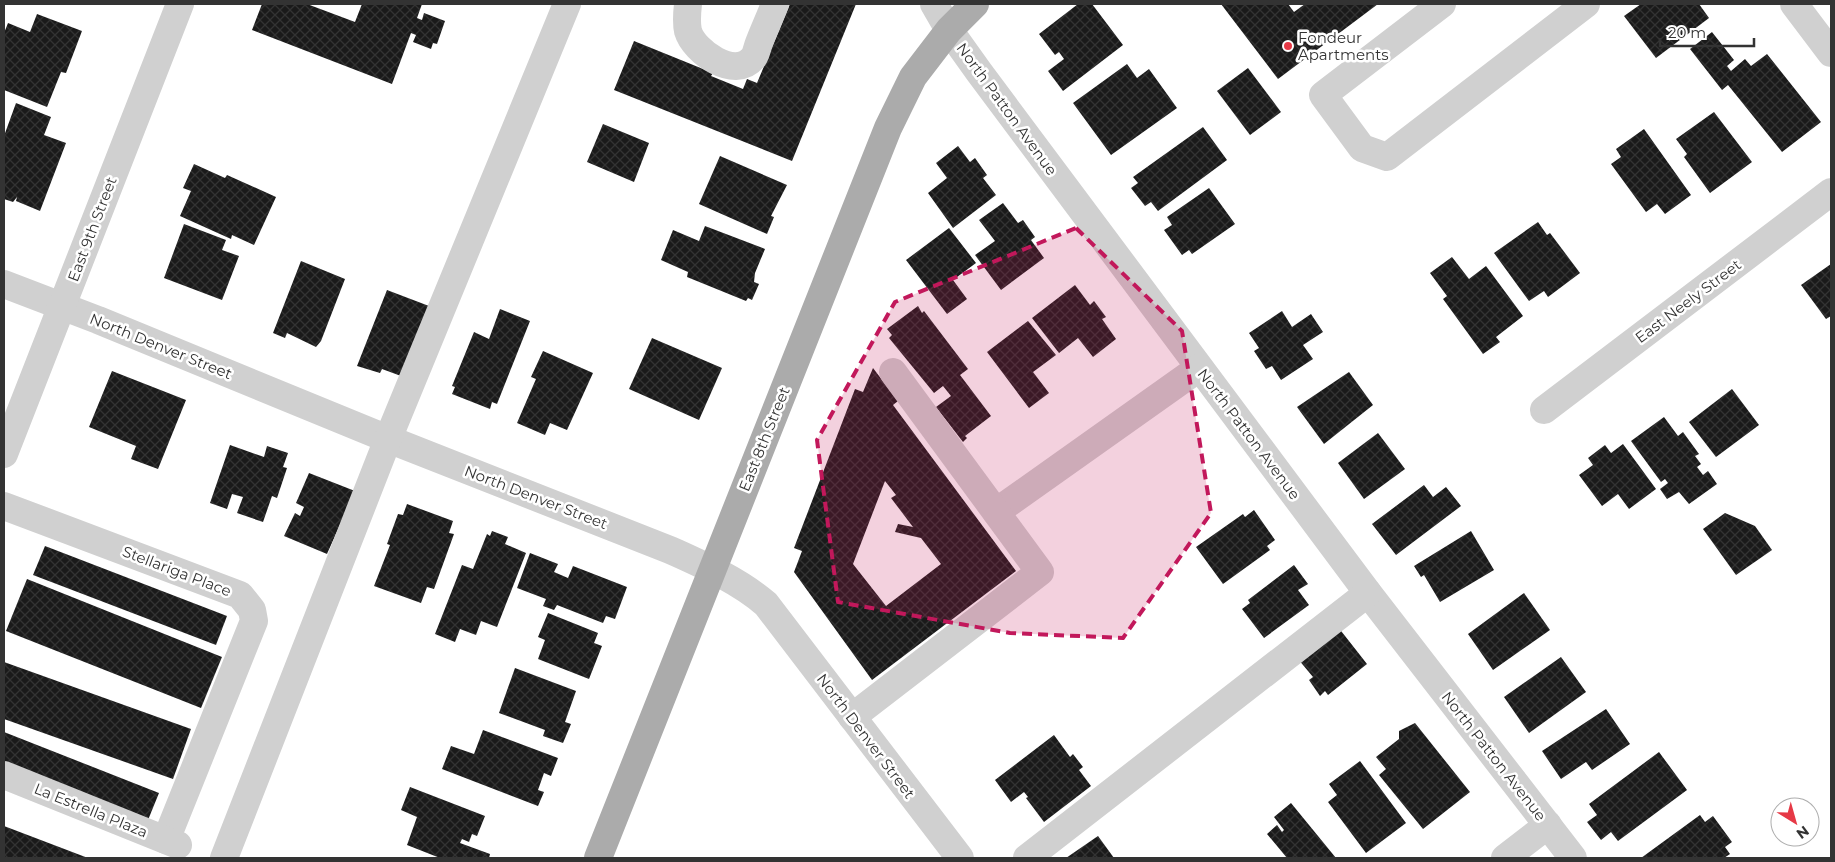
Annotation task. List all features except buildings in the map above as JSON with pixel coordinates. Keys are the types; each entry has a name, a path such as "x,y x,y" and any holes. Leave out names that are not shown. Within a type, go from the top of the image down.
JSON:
{"main road":[{"name":"East 8th Street","path":"598,858 888,128 913,77 949,30 975,4"}],"street":[{"name":"East 9th Street","path":"4,454 180,4"},
{"path":"224,858 388,439 567,4"},
{"path":"688,4 686,16 688,32 697,48 714,61 730,66 744,64 753,58 775,4"},
{"name":"North Patton Avenue","path":"934,4 949,30 1199,368 1368,593 1573,858"},
{"path":"1442,4 1323,95 1362,148 1387,157 1573,8"},
{"path":"1794,4 1831,53"},
{"name":"East Neely Street","path":"1544,410 1831,192"},
{"name":"North Denver Street","path":"4,284 388,439 670,550 712,570 751,592 766,604 960,858"},
{"path":"996,512 1199,368"},
{"path":"852,717 1040,572 894,372"},
{"name":"Stellariga Place","path":"4,506 240,595 252,610 254,621 172,843"},
{"path":"1027,858 1368,593"},
{"name":"La Estrella Plaza","path":"4,775 172,843"},
{"path":"1506,858 1548,825"}],"highlighted area":[{"path":"1076,228 1182,331 1211,513 1123,638 1010,633 838,602 817,440 895,302"}],"place":[{"name":"Fondeur Apartments","path":"1288,46"}]}
